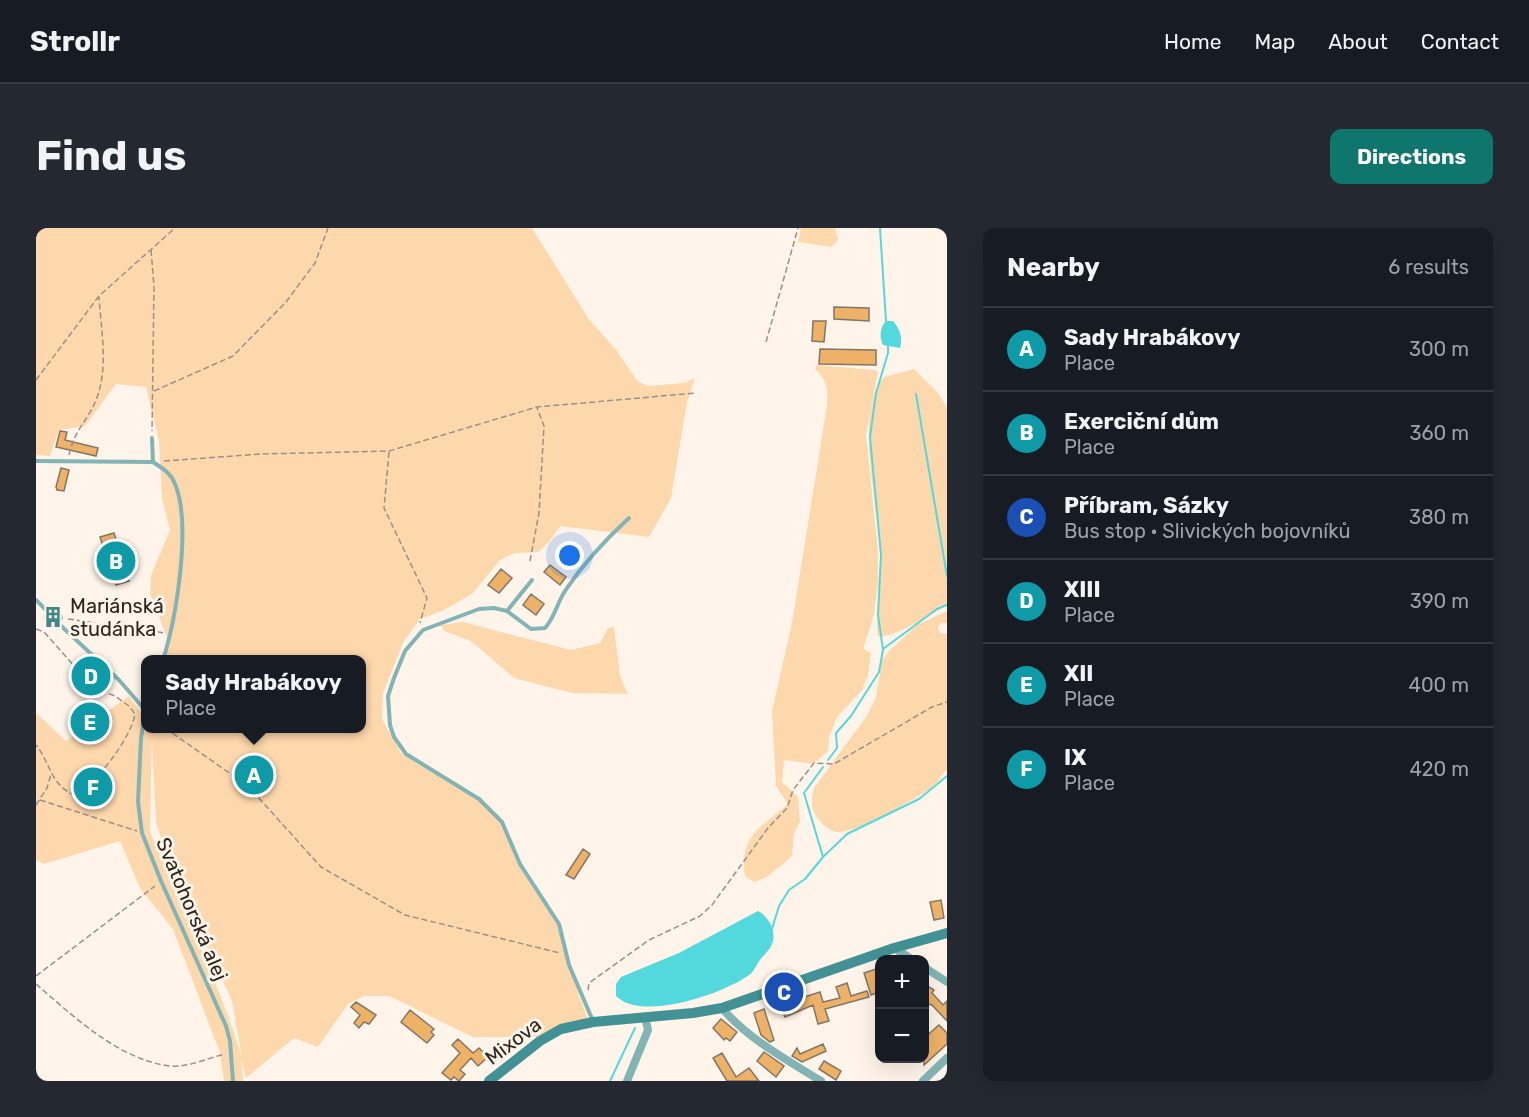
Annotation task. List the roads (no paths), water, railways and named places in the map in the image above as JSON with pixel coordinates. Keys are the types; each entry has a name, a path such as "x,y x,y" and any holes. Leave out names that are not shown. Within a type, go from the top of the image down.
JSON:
{"street":[{"name":"Mixova","path":"489,1081 551,1034 573,1025 722,1008 894,948 947,933"},
{"path":"894,948 905,955"},
{"path":"929,970 947,982"},
{"path":"722,1008 732,1019 780,1056 822,1081"},
{"path":"627,1081 648,1030 645,1017"},
{"path":"923,1081 947,1058"}],"lane":[{"path":"152,438 153,462"},
{"path":"36,461 153,462 167,471 175,483 182,506 180,580 171,634 165,655"},
{"path":"593,1022 566,955 559,924 520,864 507,832 495,813 479,799 406,754 394,737 390,725 388,696 393,678 413,639 436,624 479,609 494,608 507,611 531,629 545,628 555,614 563,592 589,559 629,518"},
{"path":"507,611 532,580"},
{"path":"36,600 48,612"},
{"path":"54,610 59,612 61,618 58,623 53,625 48,622 46,617 48,612 54,610"},
{"name":"Svatohorská alej","path":"58,623 119,680 141,704"},
{"name":"Svatohorská alej","path":"142,733 138,802 142,833 161,882 226,1026 233,1081"}],"water":[{"path":"886,321 893,321 897,327 901,337 900,348 883,345 881,332"},
{"path":"758,911 766,917 771,926 773,941 749,975 702,997 662,1006 628,1003 616,996 616,984 621,977 679,953"}],"waterway":[{"path":"880,228 886,321"},
{"path":"828,760 837,748 836,733 851,716 879,672 883,650 878,615 881,555 870,437 876,393 888,353 888,345"},
{"path":"916,394 947,576"},
{"path":"883,649 937,609 947,605"},
{"path":"823,767 804,793 823,857"},
{"path":"771,932 779,906 789,890 805,879 823,857 847,834 919,799 947,776"},
{"path":"610,1081 635,1028"}],"place":[{"name":"Exerciční dům","path":"116,561"},
{"name":"Mariánská studánka","path":"53,617"},
{"name":"XIII","path":"91,676"},
{"name":"XII","path":"90,722"},
{"name":"Sady Hrabákovy","path":"254,775"},
{"name":"IX","path":"93,787"},
{"name":"Příbram, Sázky","path":"784,992"}]}
